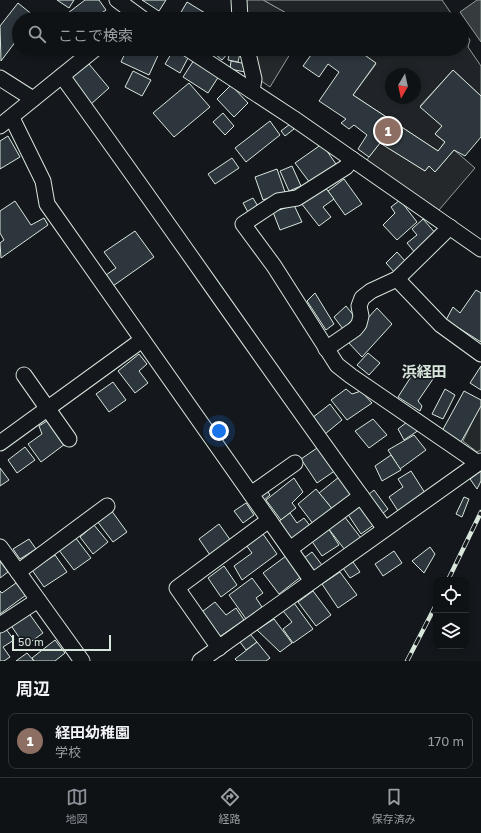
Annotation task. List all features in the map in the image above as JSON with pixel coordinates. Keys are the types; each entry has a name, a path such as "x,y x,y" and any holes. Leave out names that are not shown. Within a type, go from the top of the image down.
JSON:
{"street":[{"path":"117,0 130,12"},
{"path":"239,0 240,12"},
{"path":"86,56 6,122 43,181 47,204 312,581"},
{"path":"199,56 352,159 481,249"},
{"path":"249,56 254,79 252,91"},
{"path":"62,76 141,185 277,380 385,529"},
{"path":"0,78 33,99"},
{"path":"200,661 480,462 337,366 274,266 243,224 278,201 297,198 346,167 352,159"},
{"path":"326,349 355,329 359,324 361,316 359,306 362,298 397,279 450,227"},
{"path":"397,279 441,325 481,354"},
{"path":"0,443 142,340"},
{"path":"24,375 69,439"},
{"path":"251,494 295,463"},
{"path":"290,549 362,496"},
{"path":"18,572 107,506"},
{"path":"219,648 177,588 269,520"},
{"path":"0,547 38,600 75,659"},
{"path":"0,625 38,600"}],"shaded area":[{"path":"243,0 263,0 284,12 246,12"},
{"path":"263,0 442,0 450,12 284,12"},
{"path":"477,0 481,0 481,42 469,25 469,12 460,12"},
{"path":"469,48 481,66 481,96 453,70 420,106 442,126 435,134 445,142 438,151 353,95 376,64 365,56 469,56"},
{"path":"255,56 289,56 270,87 260,80"},
{"path":"380,143 425,171 429,166 435,172 454,150 475,168 439,210 366,161"},
{"path":"481,404 481,450 477,452 463,441"}],"building":[{"path":"57,0 74,0 69,8"},
{"path":"85,0 99,0 106,10 103,12 69,12"},
{"path":"142,0 166,0 159,11"},
{"path":"187,2 203,12 181,12"},
{"path":"18,3 29,12 12,12 12,46 1,61 0,26"},
{"path":"124,56 158,56 149,75 121,62"},
{"path":"170,56 185,56 188,58 180,73 165,64"},
{"path":"217,56 226,56 222,60"},
{"path":"229,56 239,56 238,62 228,60"},
{"path":"310,56 366,56 376,63 353,95 438,151 445,142 435,134 442,126 420,107 453,70 481,96 481,137 465,156 454,150 435,172 429,166 425,171 380,143 369,157 358,149 367,135 354,125 349,129 341,123 346,119 319,101 339,72 328,64 319,77 303,66"},
{"path":"194,60 219,76 208,93 183,77"},
{"path":"231,61 247,64 245,72 230,69"},
{"path":"89,64 109,88 90,105 70,78"},
{"path":"133,71 151,80 142,96 125,87"},
{"path":"189,83 210,107 174,137 153,113"},
{"path":"231,85 248,103 234,117 217,99"},
{"path":"223,113 234,126 225,135 213,122"},
{"path":"270,121 280,135 246,162 235,148"},
{"path":"290,124 294,129 285,136 281,131"},
{"path":"8,136 20,157 0,169 0,141"},
{"path":"322,144 336,164 310,183 295,163"},
{"path":"232,158 239,168 215,184 208,174"},
{"path":"292,166 301,186 289,191 280,171"},
{"path":"277,169 285,192 263,200 255,177"},
{"path":"344,179 362,204 345,215 328,191"},
{"path":"325,187 334,199 323,207 331,217 319,226 301,203"},
{"path":"253,198 259,208 249,214 243,203"},
{"path":"400,200 417,222 397,240 383,225 395,213 391,207"},
{"path":"15,201 31,225 44,218 48,225 1,258 0,243 4,240 0,233 0,211"},
{"path":"294,205 302,222 280,230 273,212"},
{"path":"423,219 437,235 416,254 407,243 417,235 412,229"},
{"path":"135,231 154,257 113,286 106,275 116,268 104,252"},
{"path":"397,252 406,262 395,273 386,263"},
{"path":"476,290 481,293 481,342 446,320 453,307 460,313"},
{"path":"315,293 334,324 326,330 307,301"},
{"path":"346,306 355,317 343,329 334,317"},
{"path":"377,308 392,324 362,357 347,341"},
{"path":"368,353 380,363 369,375 357,365"},
{"path":"139,354 147,364 139,371 148,383 135,393 118,371"},
{"path":"481,366 481,390 470,383"},
{"path":"416,369 433,379 418,401 422,406 420,411 398,397"},
{"path":"113,382 126,400 109,412 96,394"},
{"path":"346,389 352,394 361,391 372,403 347,420 331,400"},
{"path":"445,389 455,395 443,419 432,414"},
{"path":"464,391 481,400 481,406 461,442 442,431"},
{"path":"330,404 342,420 325,434 312,418"},
{"path":"373,419 387,435 369,448 355,431"},
{"path":"47,421 65,444 41,462 28,444 42,434 39,426"},
{"path":"407,422 419,430 404,440 398,429"},
{"path":"414,435 426,450 400,469 388,450"},
{"path":"320,446 336,470 317,483 301,459"},
{"path":"25,447 35,460 17,473 8,460"},
{"path":"391,455 401,470 382,481 375,466"},
{"path":"0,468 9,480 0,486"},
{"path":"411,471 425,493 398,511 389,497 403,487 398,479"},
{"path":"481,471 481,481 477,489 470,479"},
{"path":"339,477 354,495 334,511 319,493"},
{"path":"294,478 303,492 292,503 296,508 281,520 266,500"},
{"path":"266,489 270,495 263,501 259,494"},
{"path":"316,489 334,511 314,525 298,504"},
{"path":"374,490 388,509 381,515 368,495"},
{"path":"464,497 469,499 462,517 456,514"},
{"path":"246,503 254,515 243,523 234,511"},
{"path":"360,503 375,524 361,534 347,513"},
{"path":"111,510 127,532 113,542 97,521"},
{"path":"290,513 297,523 304,518 311,527 292,541 278,522"},
{"path":"344,516 361,538 345,550 328,528"},
{"path":"219,524 231,541 210,555 199,539"},
{"path":"94,525 108,542 93,554 80,537"},
{"path":"328,528 339,545 322,556 311,540"},
{"path":"263,534 277,554 242,580 234,566 252,553 246,545"},
{"path":"75,537 91,558 74,570 58,549"},
{"path":"29,539 36,549 20,559 13,549"},
{"path":"430,547 435,554 424,573 412,561"},
{"path":"394,551 402,563 383,576 375,564"},
{"path":"312,552 322,565 314,571 304,558"},
{"path":"55,555 67,572 44,587 32,570"},
{"path":"286,556 302,576 279,594 263,573"},
{"path":"0,561 8,572 0,578"},
{"path":"353,562 360,572 350,578 343,568"},
{"path":"224,566 237,585 221,597 208,578"},
{"path":"340,572 357,595 338,608 322,584"},
{"path":"252,578 263,593 256,598 262,607 246,619 229,595"},
{"path":"16,583 26,595 0,614 0,591 2,593"},
{"path":"313,591 331,615 316,626 298,602"},
{"path":"215,602 226,615 236,608 244,620 218,638 199,614"},
{"path":"294,603 313,629 293,643 283,629 292,622 283,611"},
{"path":"28,612 43,633 25,646 10,624"},
{"path":"274,619 292,643 280,652 257,630"},
{"path":"6,629 14,640 3,647 10,657 4,661 0,661 0,633"},
{"path":"250,634 257,642 246,650 240,642"},
{"path":"55,640 65,653 55,661 34,661 32,658"},
{"path":"257,642 270,658 266,661 237,661 235,659"},
{"path":"27,653 34,661 16,661"}],"railway":[{"path":"449,577 481,512"},
{"path":"407,661 433,611"}],"place":[{"name":"経田幼稚園","path":"388,131"}],"district":[{"name":"浜経田","path":"424,372"}]}
